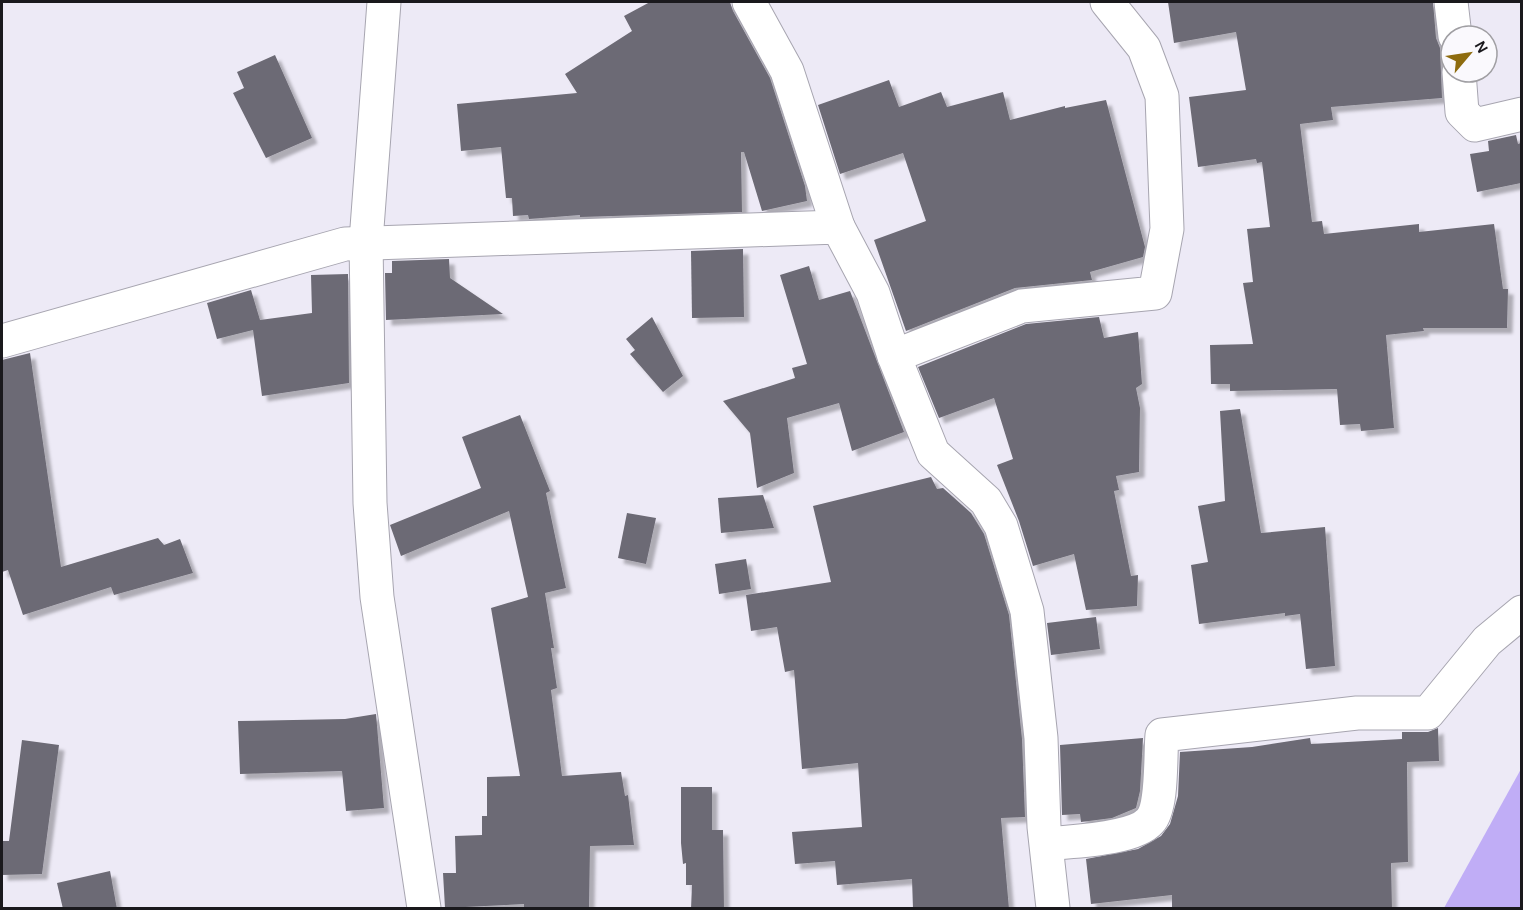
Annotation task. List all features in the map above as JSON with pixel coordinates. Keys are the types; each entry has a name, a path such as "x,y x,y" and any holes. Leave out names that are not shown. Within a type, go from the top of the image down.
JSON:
{"street":[{"path":"384,2 366,241 370,503 376,597 424,909"},
{"path":"749,2 787,71 838,227 873,293 894,356 933,453 986,501 1004,537 1027,611 1041,738 1044,827 1053,909"},
{"path":"894,356 1022,306 1155,293 1167,229 1162,96 1144,48 1107,2"},
{"path":"1451,2 1454,24"},
{"path":"1459,84 1462,112 1474,124 1521,114"},
{"path":"2,341 345,244 366,241 838,227"},
{"path":"1047,844 1131,832 1150,821 1157,802 1162,735 1357,713 1428,713 1487,640 1521,612"}],"shaded area":[{"path":"1521,769 1521,908 1444,908"}],"building":[{"path":"650,2 730,2 770,78 805,186 807,201 762,211 744,152 741,152 742,212 580,217 580,215 529,219 528,215 513,216 512,198 506,198 501,147 461,151 457,104 577,93 565,74 632,31 624,16"},
{"path":"1168,2 1433,2 1436,38 1439,46 1439,84 1441,84 1442,98 1331,107 1333,120 1300,124 1312,222 1322,221 1324,234 1419,224 1419,232 1494,224 1503,289 1508,289 1507,328 1423,328 1424,331 1386,335 1394,428 1361,431 1360,424 1340,425 1337,389 1230,391 1230,384 1211,384 1210,345 1253,344 1243,283 1253,282 1247,229 1270,227 1262,162 1257,163 1256,159 1198,167 1189,97 1246,90 1236,32 1174,43"},
{"path":"275,55 312,138 266,158 233,93 244,88 237,72"},
{"path":"889,80 899,107 941,92 947,107 1003,92 1010,120 1065,106 1065,108 1106,100 1145,247 1143,257 1090,272 1092,280 1015,288 906,331 874,240 926,221 903,153 840,174 818,105"},
{"path":"1516,135 1518,144 1521,143 1521,183 1477,192 1470,154 1489,151 1488,141"},
{"path":"743,249 744,317 692,318 691,251"},
{"path":"449,259 450,278 503,314 386,320 385,273 392,273 392,261"},
{"path":"809,266 819,300 850,291 904,432 852,451 839,403 787,418 794,473 757,488 750,433 723,401 795,378 792,368 807,364 780,275"},
{"path":"348,274 349,383 262,396 253,330 217,339 207,303 251,290 260,320 312,313 311,275"},
{"path":"652,317 683,376 663,392 630,354 635,350 626,339"},
{"path":"1099,317 1104,338 1138,332 1142,384 1136,388 1140,408 1139,472 1116,476 1119,490 1114,491 1131,576 1138,575 1137,606 1086,610 1074,554 1033,566 1019,521 997,465 1013,459 994,398 939,418 918,367 1026,324"},
{"path":"30,353 61,567 158,538 164,545 180,539 193,573 114,595 111,587 23,615 8,570 2,572 2,360"},
{"path":"1240,409 1261,533 1325,527 1335,666 1306,669 1300,614 1285,616 1285,613 1199,624 1191,565 1208,562 1198,506 1225,501 1220,411"},
{"path":"520,415 550,491 546,493 566,588 545,593 554,648 551,648 557,688 551,690 562,776 621,772 625,796 628,795 634,845 590,846 589,909 524,909 524,904 445,908 443,873 456,873 455,836 482,835 482,816 487,816 487,777 520,776 491,608 528,597 509,511 401,556 390,525 481,488 462,437"},
{"path":"931,477 937,489 943,488 971,513 984,534 1009,615 1022,739 1025,817 1001,818 1009,909 913,909 912,879 837,885 835,861 795,864 792,832 862,827 858,763 802,769 794,670 785,672 777,627 751,631 746,595 831,582 813,506"},
{"path":"763,495 774,528 721,533 718,498"},
{"path":"627,513 656,518 646,564 618,558"},
{"path":"746,559 751,589 719,594 715,564"},
{"path":"1096,617 1100,649 1051,655 1047,623"},
{"path":"376,714 384,808 346,811 342,771 240,774 238,721 345,719"},
{"path":"1438,728 1439,761 1407,762 1408,862 1391,863 1392,909 1172,909 1172,895 1091,904 1086,859 1138,849 1161,836 1170,824 1178,796 1180,752 1252,747 1310,738 1311,744 1402,739 1402,732 1428,732"},
{"path":"1143,738 1140,791 1136,808 1112,818 1081,822 1080,814 1062,815 1060,745"},
{"path":"22,740 59,745 42,874 2,875 2,841 9,841"},
{"path":"681,787 712,787 712,830 723,830 724,909 691,909 692,885 686,885 686,863 683,864 681,843"},
{"path":"110,871 117,909 63,909 57,883"}]}
